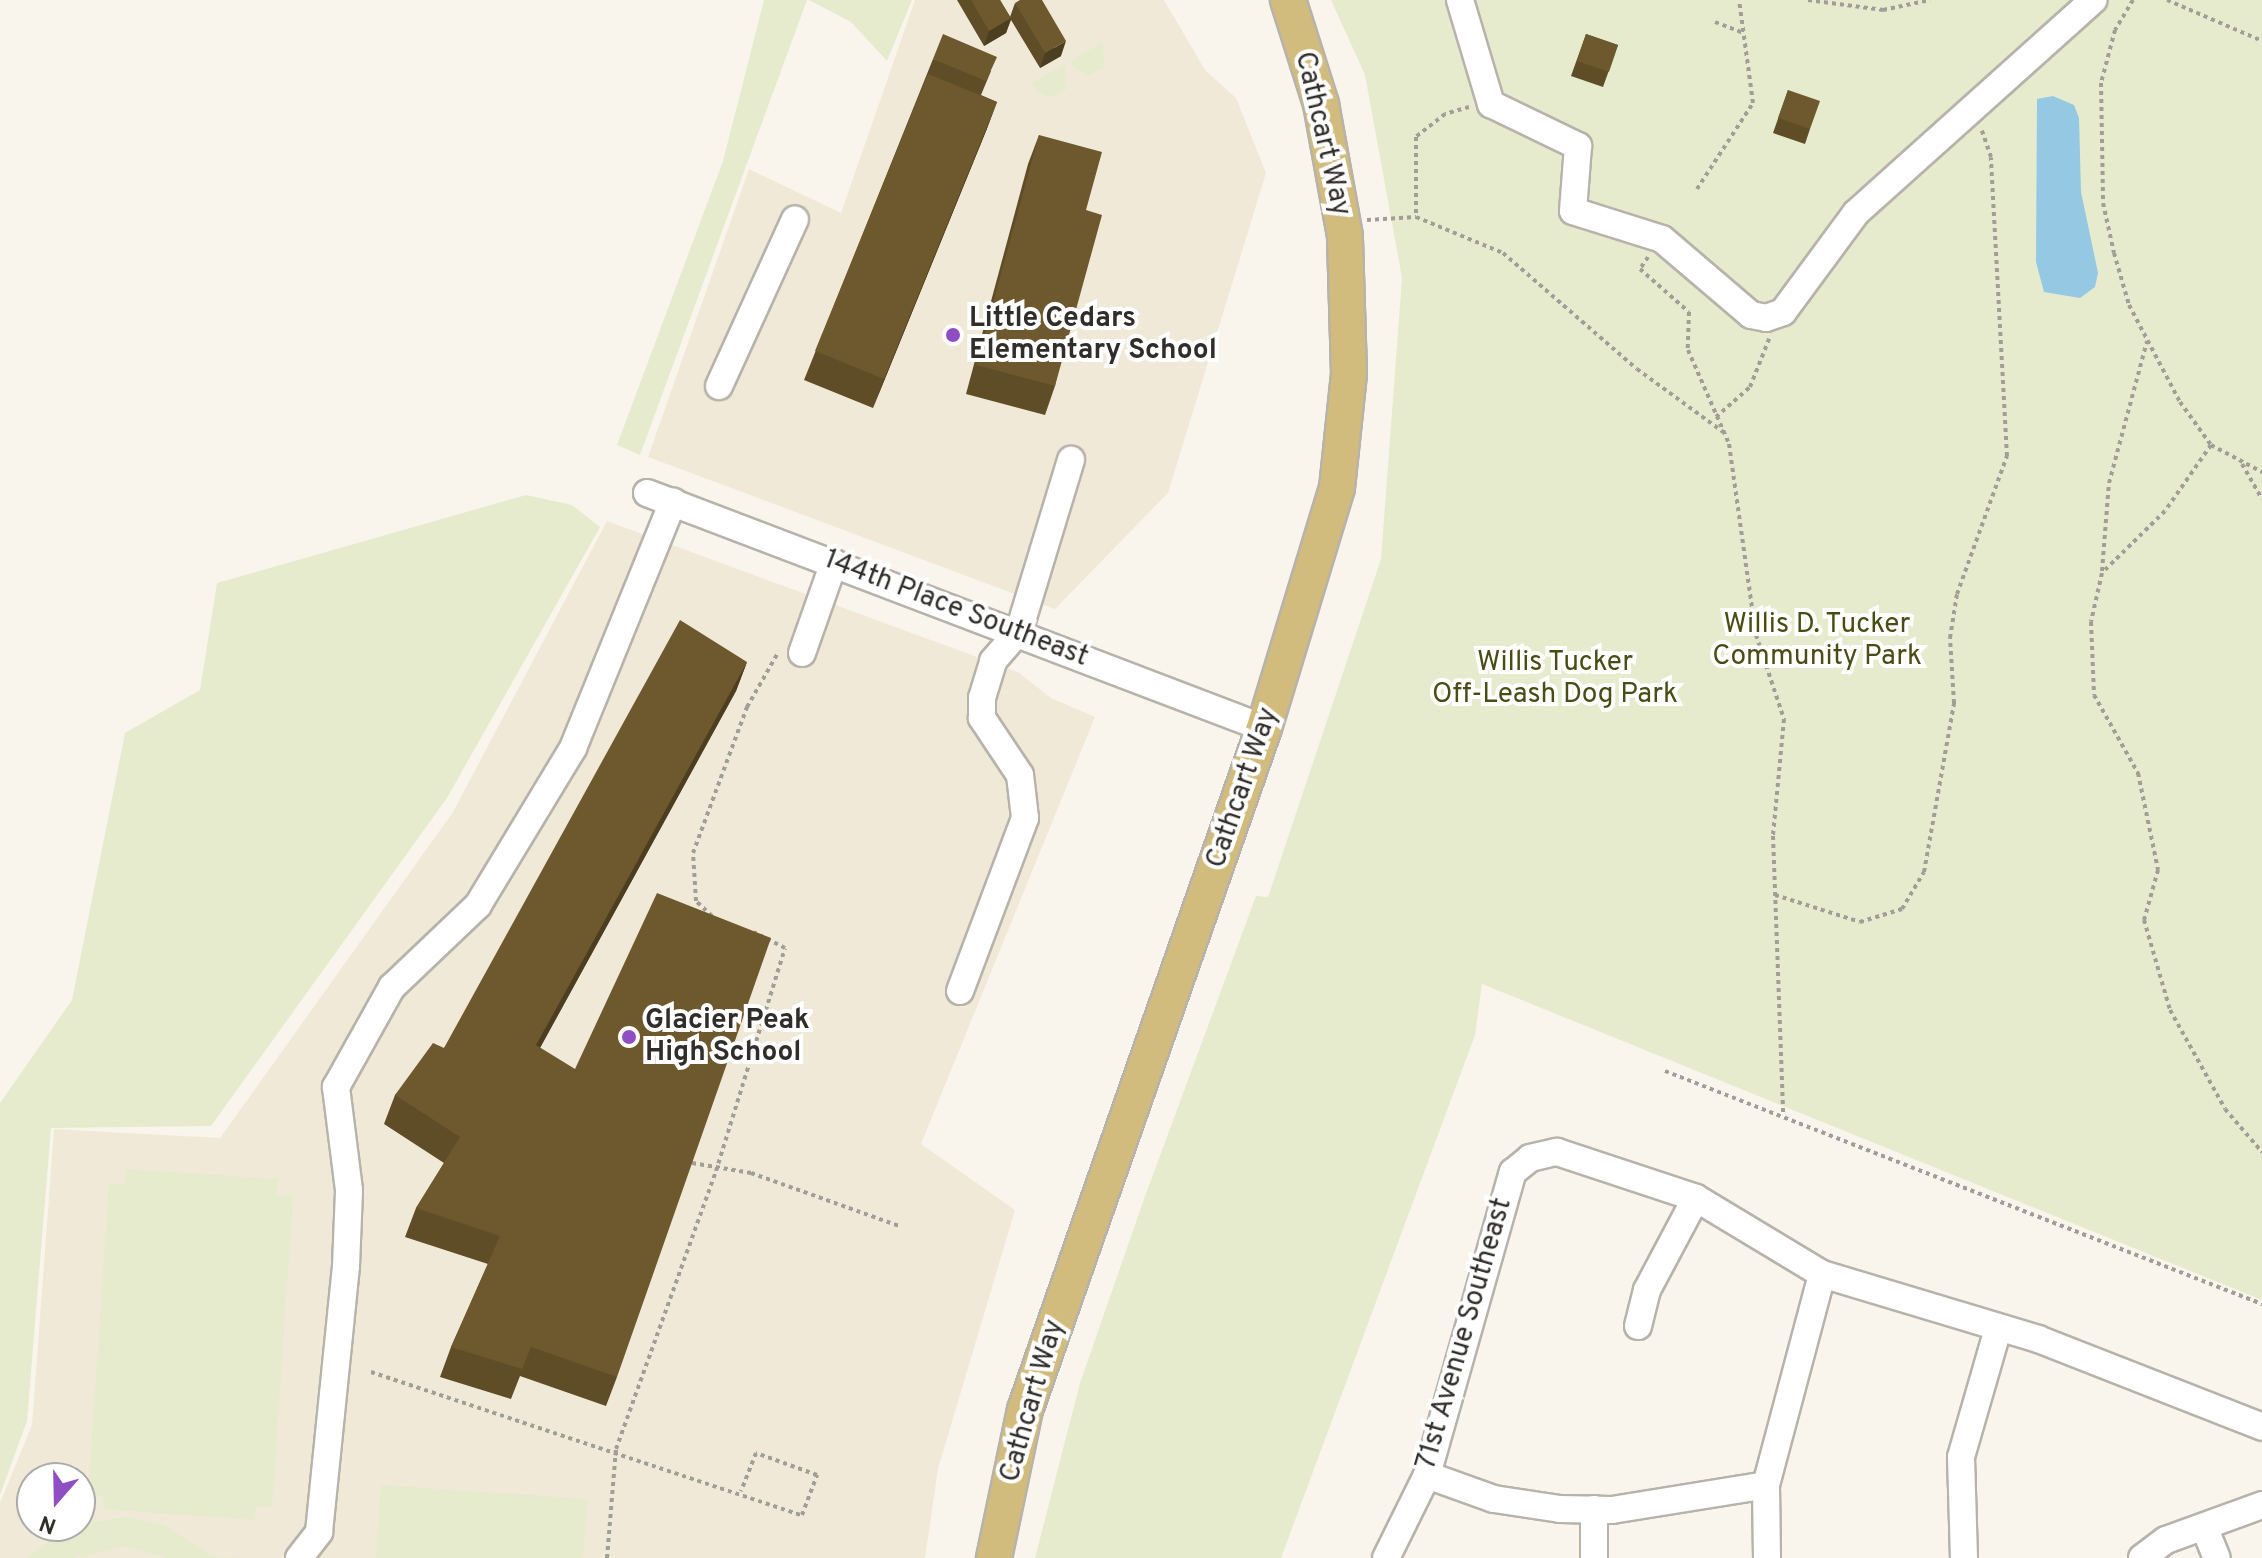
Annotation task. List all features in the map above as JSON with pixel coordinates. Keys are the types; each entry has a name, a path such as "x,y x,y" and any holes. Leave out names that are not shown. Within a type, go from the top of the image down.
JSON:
{"main road":[{"name":"Cathcart Way","path":"994,1558 1025,1410 1264,728 1337,488 1349,374 1342,222 1321,104 1288,0"}],"street":[{"path":"1460,0 1491,104 1578,146 1573,211 1662,239 1751,315 1766,318 1783,312 1856,213 2093,0"},
{"path":"719,386 795,219"},
{"path":"960,991 1025,818 1020,775 982,718 993,661 1019,631 1071,460"},
{"name":"144th Place Southeast","path":"647,493 1019,631 1264,728"},
{"path":"299,1558 319,1532 346,1266 349,1190 336,1087 392,987 478,905 573,748 673,502"},
{"path":"793,648 834,562"},
{"name":"71st Avenue Southeast","path":"1386,1558 1427,1475 1500,1204 1513,1172 1530,1158 1557,1152 1599,1161 1696,1198"},
{"path":"1638,1326 1647,1290 1696,1198 1822,1274 1997,1332 2038,1339 2262,1427"},
{"path":"1767,1558 1766,1485 1822,1274"},
{"path":"1964,1558 1961,1457 1997,1332"},
{"path":"1427,1475 1494,1499 1594,1509 1766,1485"},
{"path":"2142,1558 2166,1540 2205,1529 2262,1505"},
{"path":"1594,1509 1594,1558"},
{"path":"2205,1529 2217,1558"}],"path":[{"path":"1697,189 1753,103 1739,0"},
{"path":"1808,0 1883,10 1930,0"},
{"path":"2133,0 2115,30 2101,83 2099,134 2114,253 2147,341 2211,445 2262,472"},
{"path":"2167,0 2262,41"},
{"path":"1715,22 1744,33"},
{"path":"1416,217 1416,137 1445,114 1491,104"},
{"path":"1775,895 1860,922 1902,909 1924,872 1954,703 1950,638 1957,594 2007,456 1991,157 1974,108"},
{"path":"1342,222 1416,217 1503,253 1637,369 1723,432"},
{"path":"1662,239 1640,269 1689,312 1688,350 1723,432 1756,635 1784,719 1775,895 1783,1114"},
{"path":"1716,417 1750,387 1769,341 1766,318"},
{"path":"2147,341 2109,483 2102,573 2091,622 2094,695 2138,773 2158,870 2144,920 2170,1010 2191,1054 2262,1152"},
{"path":"2102,573 2165,511 2211,445"},
{"path":"2241,462 2262,499"},
{"path":"726,922 696,901 693,853 747,707 793,648"},
{"path":"607,1558 616,1449 716,1171 785,948 739,928"},
{"path":"1665,1071 1783,1114 2262,1304"},
{"path":"692,1163 716,1171 751,1173 899,1226"},
{"path":"371,1372 616,1449 802,1515 817,1475 756,1453 741,1491"}],"shaded area":[{"name":"Little Cedars Elementary School","path":"915,0 1164,0 1205,70 1236,98 1266,173 1168,493 1055,609 648,457 749,169 841,213"},
{"name":"Glacier Peak High School","path":"607,521 1018,672 1051,698 1095,717 921,1144 1015,1210 938,1469 925,1558 0,1558 0,1503 16,1464 16,1542 96,1542 96,1462 17,1462 32,1425 54,1129 220,1138 453,812"}],"green space":[{"path":"764,0 807,0 640,455 617,445 723,161"},
{"path":"809,0 912,0 887,61 851,22"},
{"name":"Willis D. Tucker Community Park","path":"1331,0 2262,0 2262,1300 1482,984 1475,1035 1281,1558 1035,1558 1080,1383 1256,896 1268,897 1381,559 1402,278 1365,75"},
{"path":"1103,42 1104,68 1089,75 1075,69 1070,61"},
{"path":"1065,64 1066,90 1051,97 1037,91 1032,83"},
{"path":"526,495 572,505 600,527 447,798 211,1126 51,1128 27,1421 0,1495 0,1103 72,1000 125,733 200,690 217,583"},
{"path":"126,1169 278,1179 277,1195 293,1196 272,1507 256,1506 255,1520 103,1509 104,1496 96,1496 96,1462 90,1462 109,1183 125,1184"},
{"path":"381,1485 588,1499 583,1558 376,1558"},
{"path":"127,1517 164,1525 212,1556 244,1558 166,1558 125,1546 75,1558 27,1558 49,1542 96,1542 96,1522"}],"water":[{"path":"2053,96 2074,105 2079,118 2081,192 2098,273 2095,287 2080,298 2044,292 2036,262 2037,99"}],"building":[{"path":"971,0 1000,0 1011,18 989,31"},
{"path":"1020,0 1042,0 1066,41 1045,53 1015,3"},
{"path":"943,34 997,57 986,81 933,59"},
{"path":"1586,34 1618,45 1609,72 1577,61"},
{"path":"928,74 997,102 884,379 815,351"},
{"path":"1788,90 1820,101 1810,129 1778,118"},
{"path":"1039,135 1102,152 1086,210 1102,215 1055,386 976,365"},
{"path":"680,620 747,662 536,1045 575,1069 657,893 771,938 617,1377 531,1347 522,1369 451,1347 500,1236 416,1208 460,1137 395,1095 433,1043 444,1048"}],"place":[{"name":"Little Cedars Elementary School","path":"953,335"},
{"name":"Glacier Peak High School","path":"629,1037"}],"park label":[{"name":"Willis Tucker Off-Leash Dog Park","path":"1555,679"}]}
